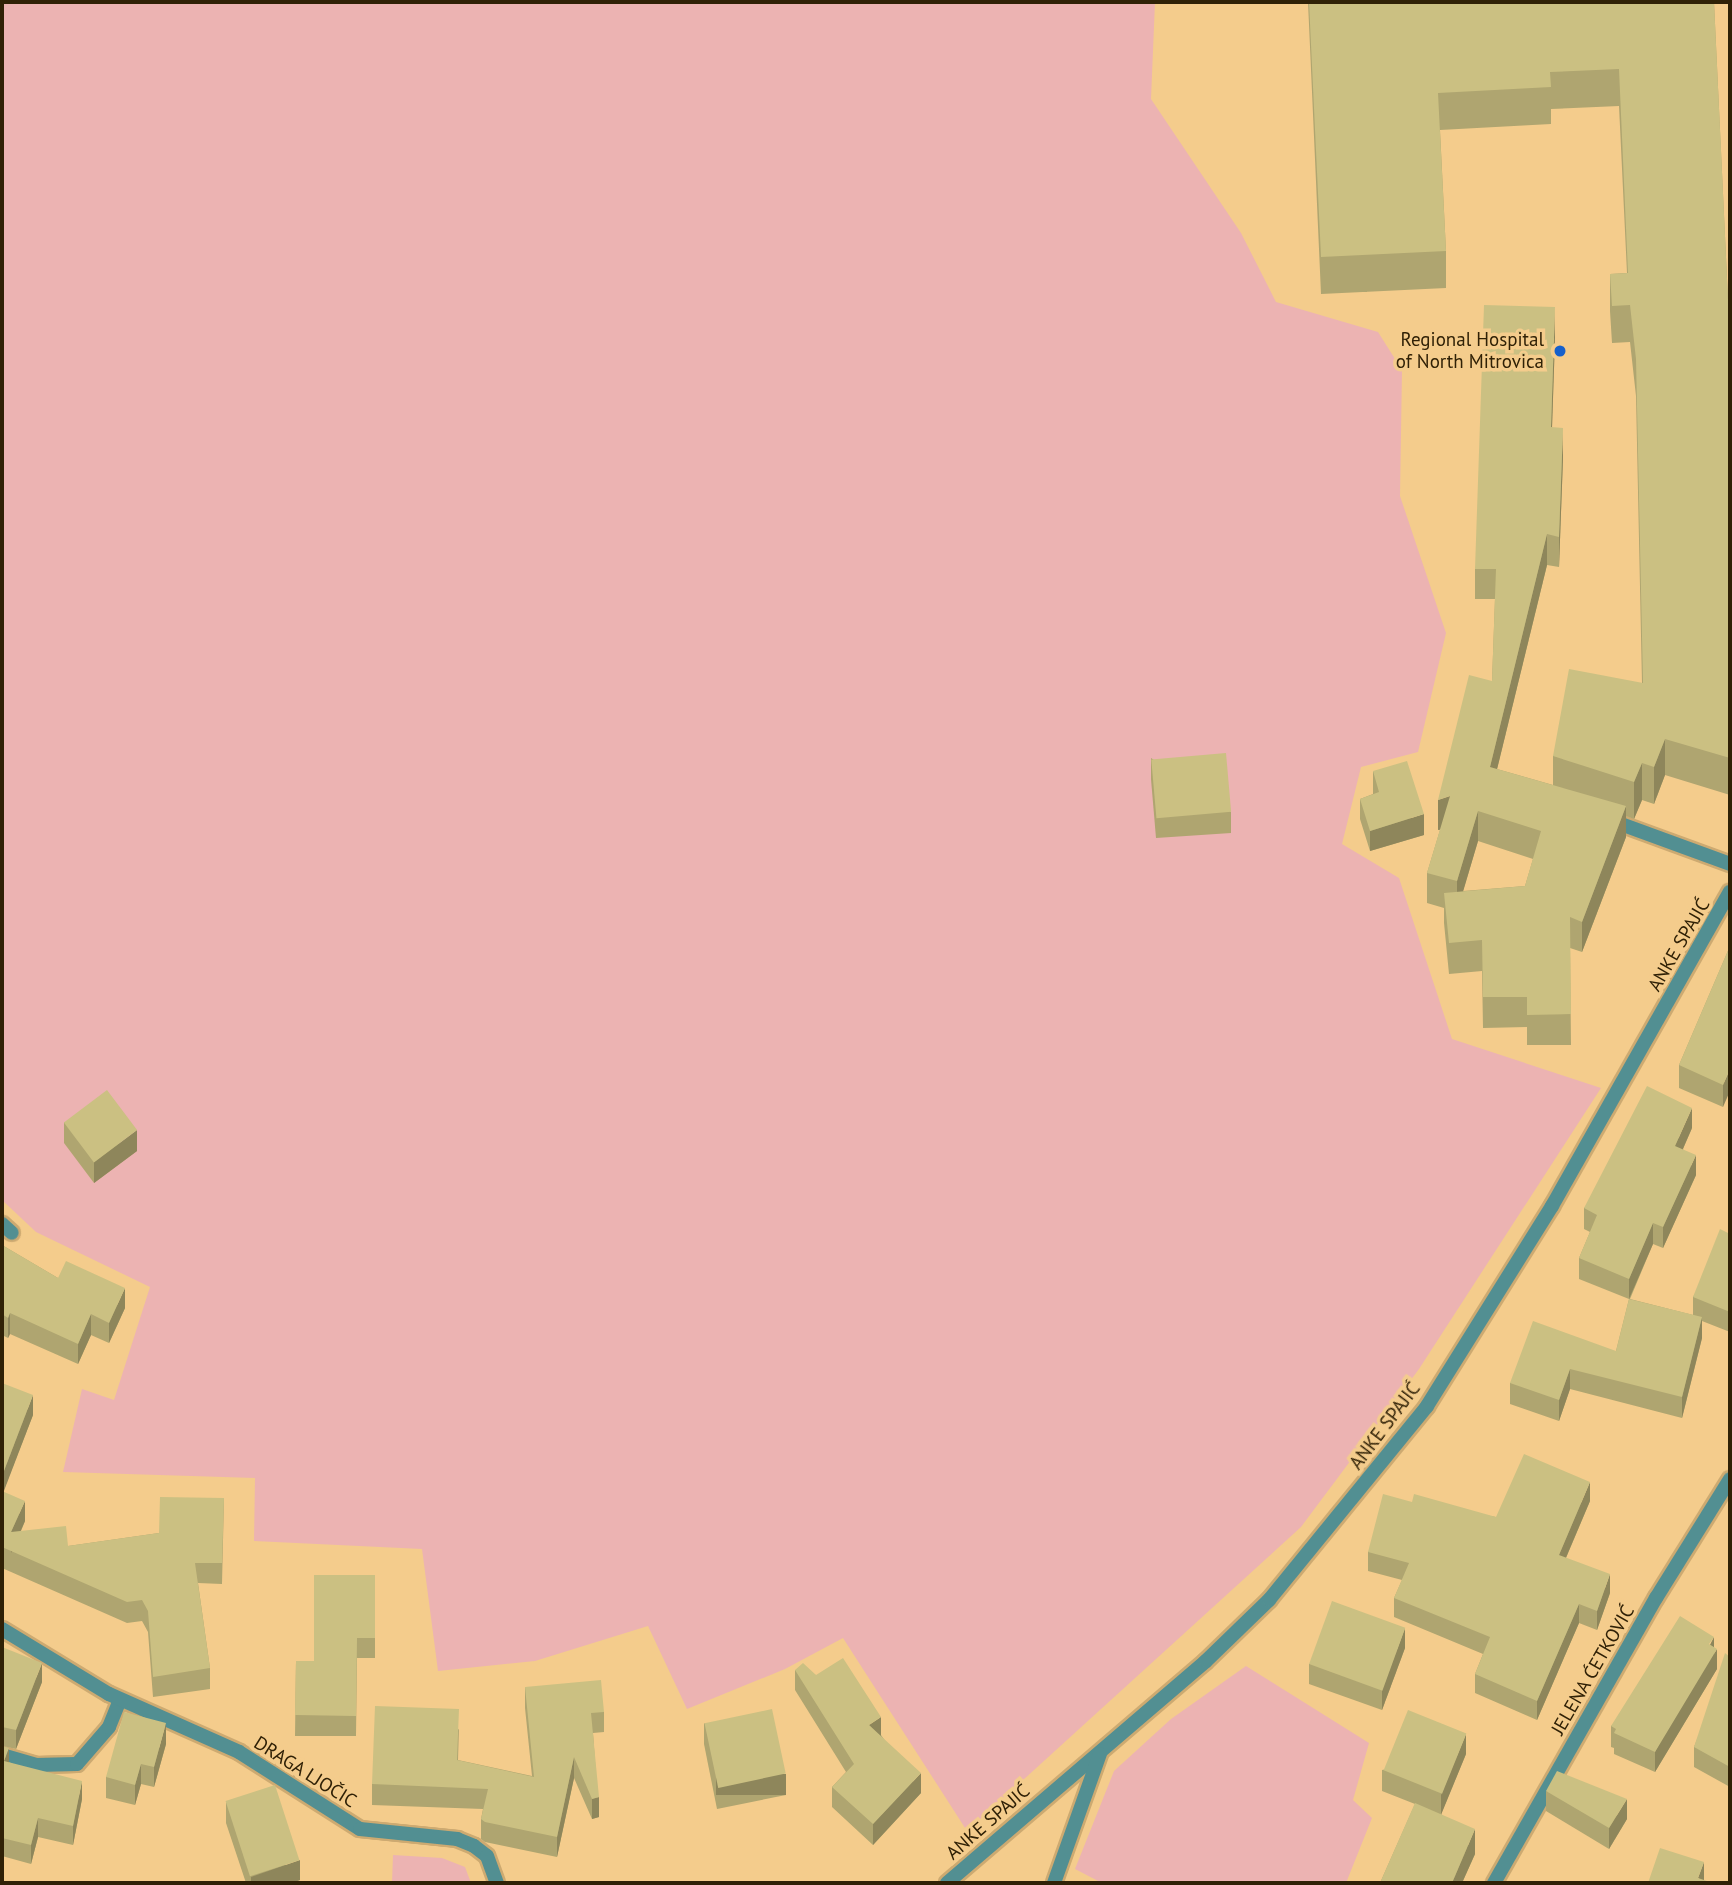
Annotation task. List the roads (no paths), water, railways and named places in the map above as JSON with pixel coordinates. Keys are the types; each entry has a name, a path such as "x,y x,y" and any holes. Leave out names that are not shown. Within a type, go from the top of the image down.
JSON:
{"street":[{"path":"1592,814 1730,864"},
{"name":"ANKE SPAJIĆ","path":"947,1883 1101,1753 1269,1600 1427,1406 1552,1206 1730,892"},
{"name":"JELENA ĆETKOVIĆ","path":"1494,1883 1656,1598 1730,1479"},
{"name":"DRAGA LJOČIC","path":"2,1629 120,1700 239,1752 360,1829 457,1839 474,1846 487,1856 497,1883"},
{"path":"2,1755 36,1765 77,1764 109,1727 120,1700"},
{"path":"1054,1883 1101,1753"}],"place":[{"name":"Regional Hospital of North Mitrovica","path":"1560,351"}]}
